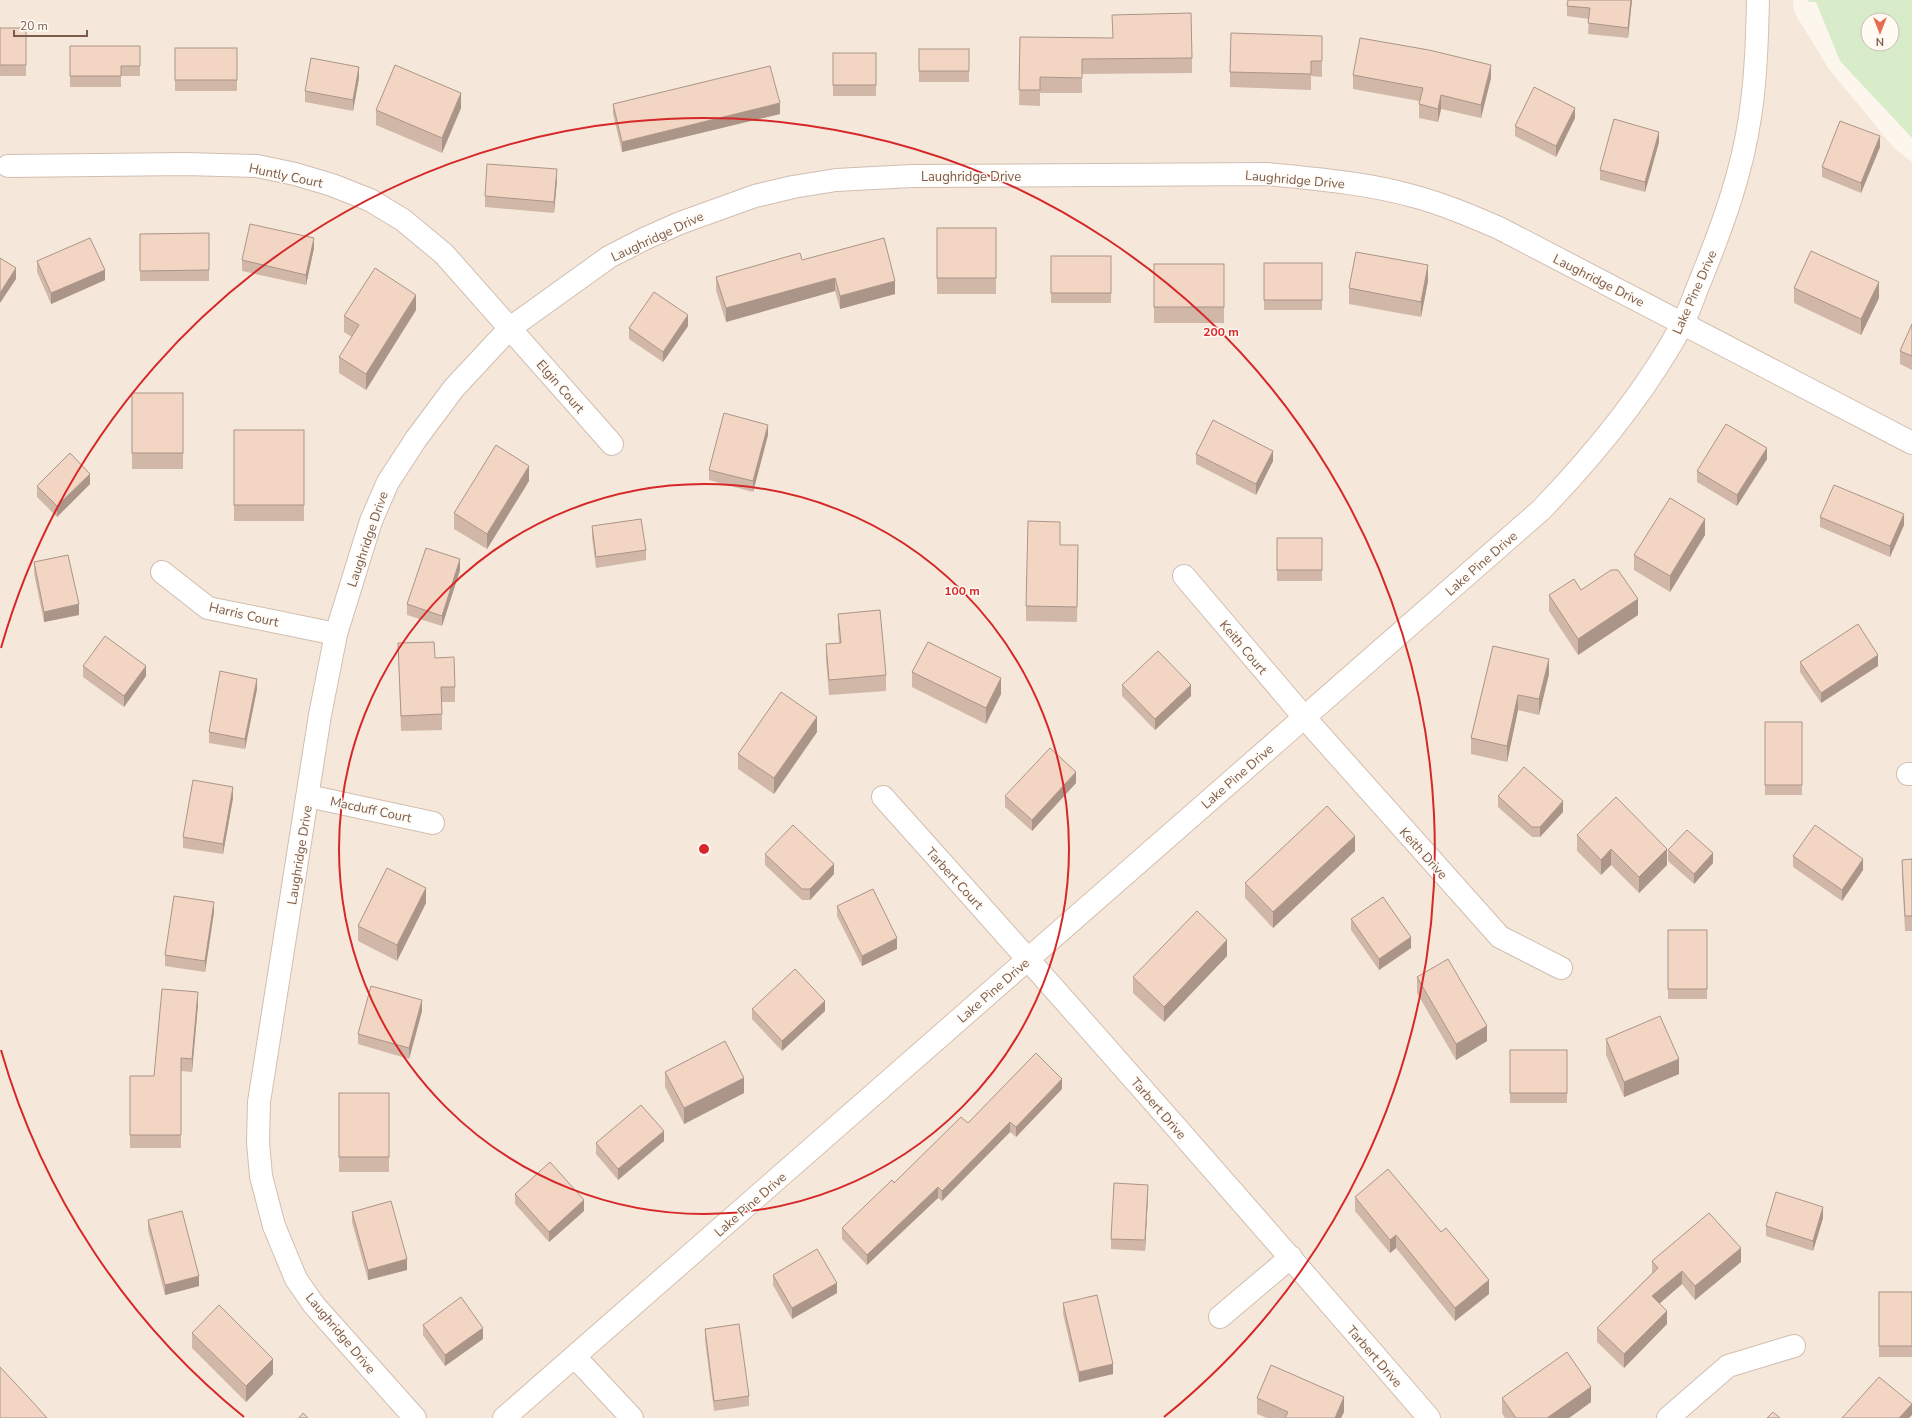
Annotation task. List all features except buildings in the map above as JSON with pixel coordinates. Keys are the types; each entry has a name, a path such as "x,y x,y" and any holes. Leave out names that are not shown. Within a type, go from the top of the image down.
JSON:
{"street":[{"name":"Lake Pine Drive","path":"504,1418 1541,510 1571,479 1632,403 1683,323 1717,240 1734,188 1750,119 1755,81 1758,0"},
{"name":"Huntly Court","path":"8,166 186,164 257,166 295,174 332,185 370,200 403,220 444,254 510,328"},
{"name":"Laughridge Drive","path":"415,1418 314,1305 296,1279 274,1226 261,1176 258,1142 259,1102 320,715 336,634 371,521 388,482 416,439 454,388 510,328 609,257 680,223 755,196 836,180 912,176 1268,174 1367,186 1413,196 1451,208 1499,228 1912,443"},
{"name":"Elgin Court","path":"510,328 612,444"},
{"name":"Harris Court","path":"162,572 208,608 336,634"},
{"name":"Keith Court","path":"1184,576 1304,718"},
{"name":"Keith Drive","path":"1304,718 1500,937 1561,968"},
{"name":"Macduff Court","path":"308,796 433,823"},
{"name":"Tarbert Court","path":"883,797 1028,959"},
{"name":"Tarbert Drive","path":"1028,959 1290,1257 1428,1418"},
{"path":"1220,1317 1290,1257"},
{"path":"1668,1418 1728,1366 1794,1346"},
{"path":"575,1357 632,1418"}],"shaded area":[{"path":"0,0 1793,0 1794,12 1829,69 1895,149 1912,162 1912,1418 0,1418"}],"green space":[{"path":"1809,0 1912,0 1912,138 1840,61 1816,2 1808,2"}]}
